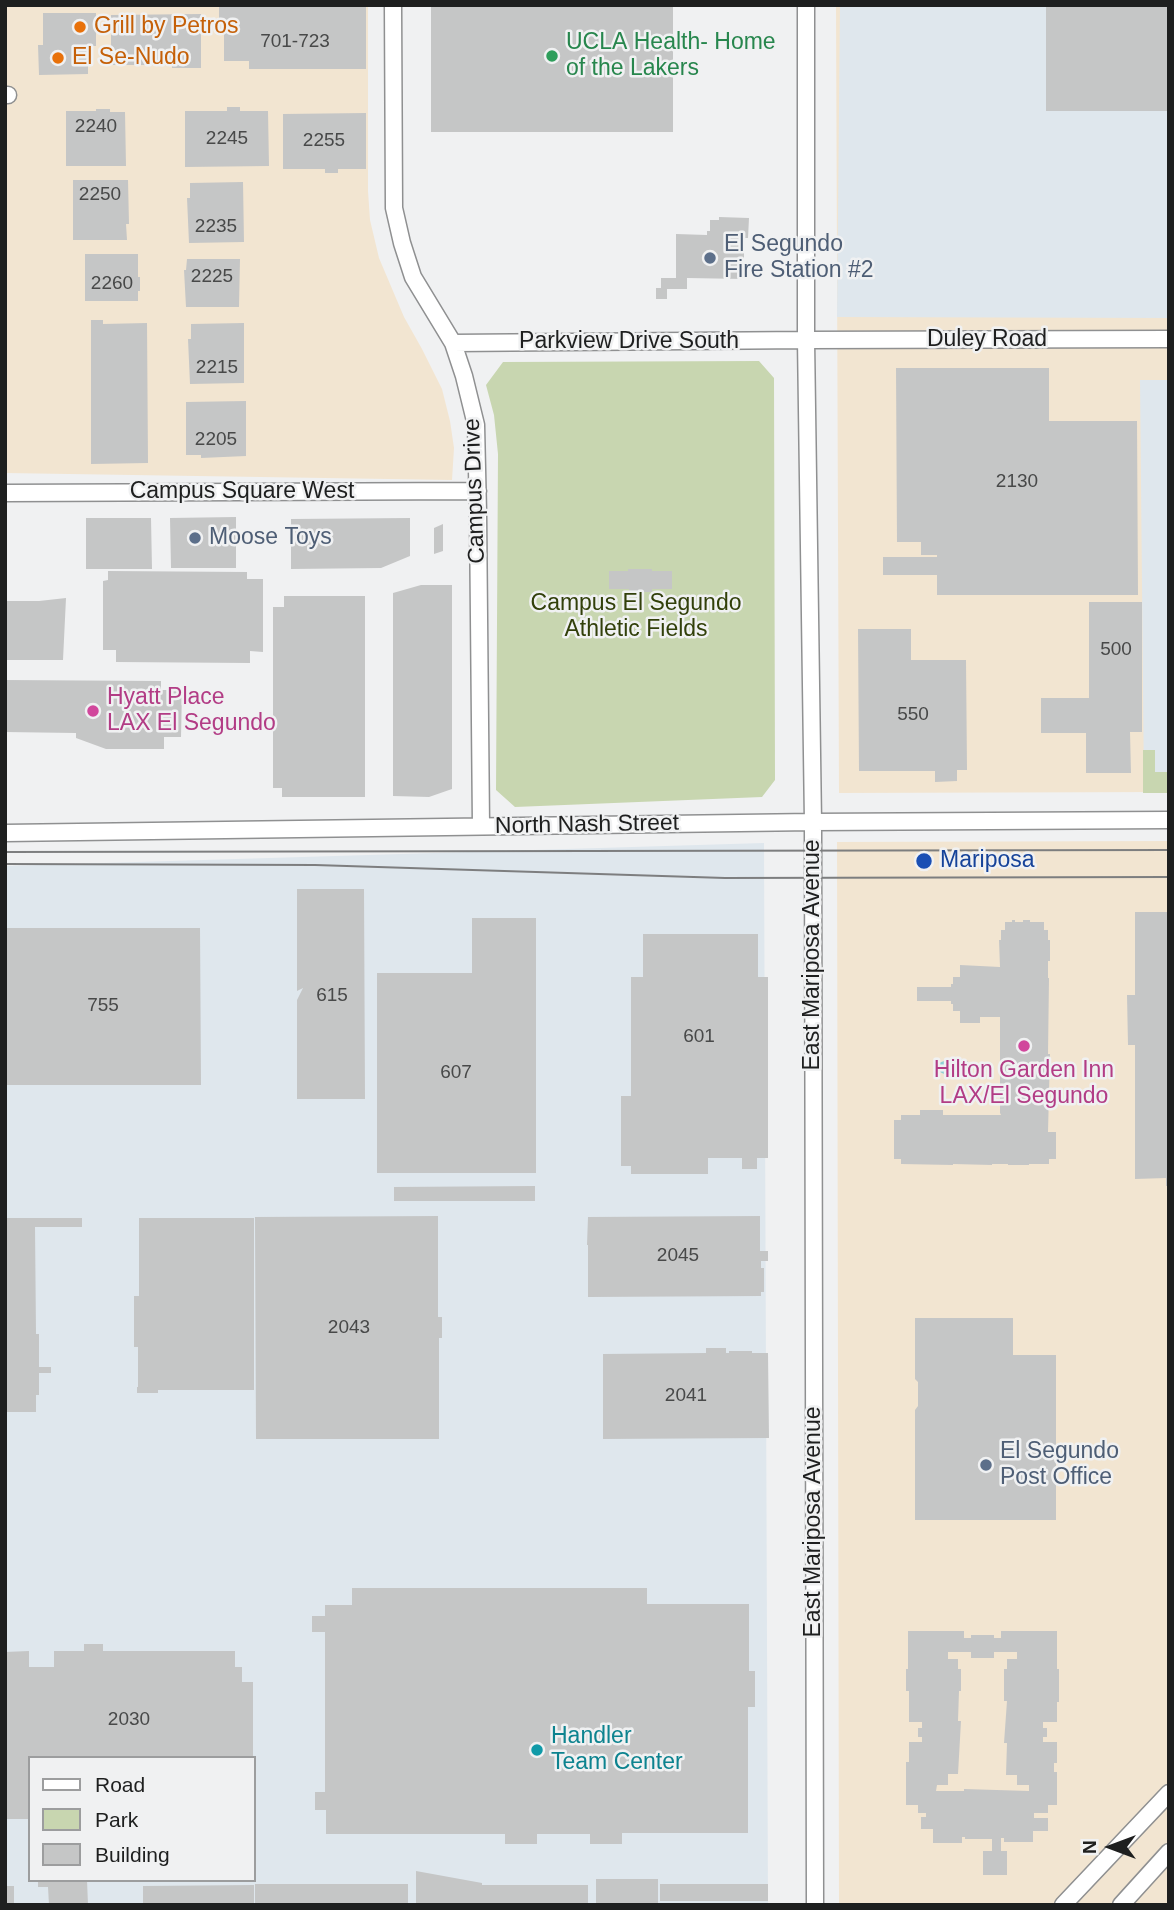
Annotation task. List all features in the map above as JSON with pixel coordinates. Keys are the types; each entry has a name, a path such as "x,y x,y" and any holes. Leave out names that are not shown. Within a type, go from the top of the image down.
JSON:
{"street":[{"name":"Campus Drive","path":"393,5 394,208 413,277 453,343 476,425 481,826"},
{"name":"East Mariposa Avenue","path":"806,5 806,340 813,822 815,1905"},
{"name":"Duley Road","path":"806,340 1169,339"},
{"name":"Parkview Drive South","path":"453,343 806,340"},
{"name":"Campus Square West","path":"5,493 478,491"},
{"name":"North Nash Street","path":"5,833 1169,820"},
{"path":"1063,1905 1169,1793"},
{"path":"1121,1905 1169,1852"}],"shaded area":[{"path":"5,5 368,5 370,220 379,258 404,317 442,389 454,448 452,480 5,473"},
{"path":"836,5 1169,5 1169,792 839,793"},
{"path":"840,5 1169,5 1169,318 837,317"},
{"path":"1140,380 1169,380 1169,790 1144,790"},
{"path":"1169,841 1169,1905 839,1905 837,842"},
{"path":"764,843 768,1905 5,1905 5,866"}],"green space":[{"name":"Campus El Segundo Athletic Fields","path":"759,361 774,378 775,780 762,797 515,807 496,790 498,454 494,415 486,385 503,362"},
{"path":"1143,750 1155,750 1155,772 1169,772 1169,793 1143,793"}],"water":[{"path":"944,1059 965,1059 971,1069 965,1076 944,1076 938,1069 939,1063"}],"building":[{"path":"219,5 366,5 366,69 249,69 249,61 224,61 224,24 219,24"},
{"name":"UCLA Health- Home of the Lakers","path":"431,5 673,5 673,132 431,132"},
{"path":"1046,5 1169,5 1169,111 1046,111"},
{"path":"43,13 96,13 96,46 88,46 88,74 39,75 38,45 43,45"},
{"path":"201,14 201,68 111,65 111,15"},
{"path":"227,107 240,107 240,111 268,111 269,166 185,167 185,111 227,111"},
{"path":"96,109 125,112 126,166 66,166 66,111"},
{"path":"366,113 366,169 338,169 338,173 325,173 325,169 283,169 283,114"},
{"path":"73,180 128,180 127,240 73,240"},
{"path":"243,182 244,242 189,243 187,198 190,198 190,183"},
{"name":"El Segundo Fire Station #2","path":"719,217 749,218 748,238 744,238 744,279 687,278 687,289 667,289 667,299 656,299 656,288 661,288 661,278 676,278 676,234 707,235 707,231 710,231 710,220 719,220"},
{"path":"85,254 138,254 138,301 85,301"},
{"path":"187,259 240,259 239,307 186,307 184,270"},
{"path":"91,320 103,320 103,324 147,323 148,463 91,464"},
{"path":"244,323 244,383 190,384 188,339 191,339 191,324"},
{"path":"896,368 1049,368 1049,421 1137,421 1138,595 937,595 937,575 883,575 883,557 937,557 921,555 921,542 897,542"},
{"path":"246,401 246,456 201,458 201,455 186,455 186,402"},
{"path":"236,517 236,568 171,568 170,518"},
{"path":"86,518 151,518 152,569 86,569"},
{"path":"410,518 410,556 381,568 291,569 291,519"},
{"path":"443,524 443,551 434,554 434,528"},
{"path":"108,571 247,572 247,579 263,579 263,652 250,651 250,663 116,662 116,650 103,650 103,581 108,580"},
{"path":"609,571 672,571 672,589 629,592 629,589 609,589"},
{"path":"421,585 452,585 452,789 429,797 393,796 393,593"},
{"path":"284,596 365,596 365,797 282,797 282,788 273,788 273,607 284,607"},
{"path":"66,598 63,660 5,660 5,601"},
{"path":"1089,602 1142,602 1142,732 1130,732 1131,773 1086,773 1086,733 1041,733 1041,698 1089,698"},
{"path":"858,629 911,629 911,660 966,660 967,770 957,770 957,781 935,782 935,771 859,771"},
{"name":"Hyatt Place LAX El Segundo","path":"5,680 161,681 161,690 182,690 181,737 164,737 164,749 106,749 76,738 76,733 5,732"},
{"path":"297,889 364,889 365,1099 297,1099 297,1000 303,988 297,991"},
{"path":"1135,912 1169,912 1169,1186 1166,1186 1166,1178 1135,1179 1135,1045 1128,1045 1127,995 1135,995"},
{"path":"472,918 536,918 536,1173 377,1173 377,973 472,973"},
{"name":"Hilton Garden Inn LAX/El Segundo","path":"1005,922 1044,922 1044,930 1048,930 1050,940 1048,1132 1056,1132 1056,1159 1049,1159 1049,1164 1029,1165 901,1164 901,1159 894,1159 894,1120 901,1120 901,1115 920,1115 920,1110 943,1110 943,1115 1001,1115 1000,1017 980,1017 980,1023 960,1023 960,1011 953,1011 951,1001 917,1001 917,987 951,987 953,977 960,977 960,965 1000,967 1001,930 1005,930"},
{"path":"5,928 200,928 201,1085 5,1085"},
{"path":"643,934 758,934 758,977 768,977 768,1158 757,1158 757,1169 742,1169 742,1158 708,1158 708,1174 631,1174 631,1166 621,1166 621,1096 631,1096 631,977 643,977"},
{"path":"535,1186 535,1201 394,1201 394,1187"},
{"path":"438,1216 438,1317 442,1317 442,1338 439,1338 439,1439 256,1439 255,1217"},
{"path":"760,1216 760,1251 768,1251 768,1261 761,1261 761,1268 764,1268 764,1292 761,1292 761,1296 588,1297 588,1217"},
{"path":"5,1218 82,1218 82,1227 35,1227 39,1367 51,1367 51,1373 39,1373 36,1412 5,1412"},
{"path":"139,1218 254,1218 254,1390 158,1390 158,1393 137,1393 138,1347 134,1347 134,1296 139,1296"},
{"name":"El Segundo Post Office","path":"915,1318 1013,1318 1013,1355 1056,1355 1056,1520 915,1520 915,1410 918,1406 918,1382 915,1379"},
{"path":"706,1348 726,1348 726,1353 768,1353 769,1438 603,1439 603,1354 706,1353"},
{"name":"Handler Team Center","path":"352,1588 647,1588 647,1604 749,1604 749,1671 755,1671 755,1707 748,1707 748,1833 622,1833 622,1844 590,1844 590,1834 537,1834 537,1844 505,1844 505,1834 326,1834 326,1810 315,1810 315,1792 325,1792 325,1632 312,1632 312,1616 325,1616 325,1605 352,1605"},
{"path":"908,1631 964,1631 964,1638 971,1638 971,1635 994,1635 994,1638 1001,1638 1001,1631 1057,1631 1057,1722 1043,1722 1043,1728 1047,1728 1047,1737 1043,1737 1043,1742 1057,1742 1054,1772 1057,1772 1057,1805 1048,1805 1048,1813 1034,1813 1034,1818 1048,1818 1048,1831 1033,1831 1033,1842 1004,1842 1004,1838 1001,1838 1001,1851 1007,1851 1007,1875 983,1875 983,1851 992,1851 992,1839 962,1837 962,1843 933,1843 933,1829 921,1829 921,1817 926,1817 926,1813 918,1813 918,1805 906,1805 909,1742 922,1742 922,1737 918,1737 918,1728 922,1728 922,1722 909,1722 909,1691 906,1691","holes":["948,1652 971,1652 971,1658 994,1658 994,1652 1017,1652 1017,1659 1007,1659 1007,1669 1004,1669 1004,1701 1007,1701 1004,1743 1007,1743 1006,1775 1017,1775 1017,1785 1029,1785 1029,1791 936,1791 937,1785 948,1785 948,1774 958,1774 961,1669 958,1669 958,1659 948,1659"]},
{"path":"84,1644 103,1644 103,1651 235,1651 235,1667 242,1667 242,1682 253,1682 253,1756 28,1756 28,1819 5,1819 5,1652 29,1651 29,1667 54,1667 54,1651 84,1651"},
{"path":"416,1871 482,1885 588,1885 588,1905 416,1905"},
{"path":"596,1879 658,1879 658,1905 596,1905"},
{"path":"38,1882 87,1882 88,1905 49,1905 48,1887 38,1887"},
{"path":"255,1884 408,1884 408,1905 255,1905"},
{"path":"660,1884 768,1884 768,1901 660,1901"},
{"path":"254,1885 254,1905 143,1905 143,1886"},
{"path":"5,1886 14,1886 14,1905 5,1905"}],"tram line":[{"path":"5,852 1169,850"},
{"path":"5,864 315,865 725,878 1169,877"}],"place":[{"name":"Grill by Petros","path":"80,27"},
{"name":"UCLA Health- Home of the Lakers","path":"552,56"},
{"name":"El Se-Nudo","path":"58,58"},
{"name":"El Segundo Fire Station #2","path":"710,258"},
{"name":"Moose Toys","path":"195,538"},
{"name":"Hyatt Place LAX El Segundo","path":"93,711"},
{"name":"Mariposa","path":"924,861"},
{"name":"Hilton Garden Inn LAX/El Segundo","path":"1024,1046"},
{"name":"El Segundo Post Office","path":"986,1465"},
{"name":"Handler Team Center","path":"537,1750"}]}
